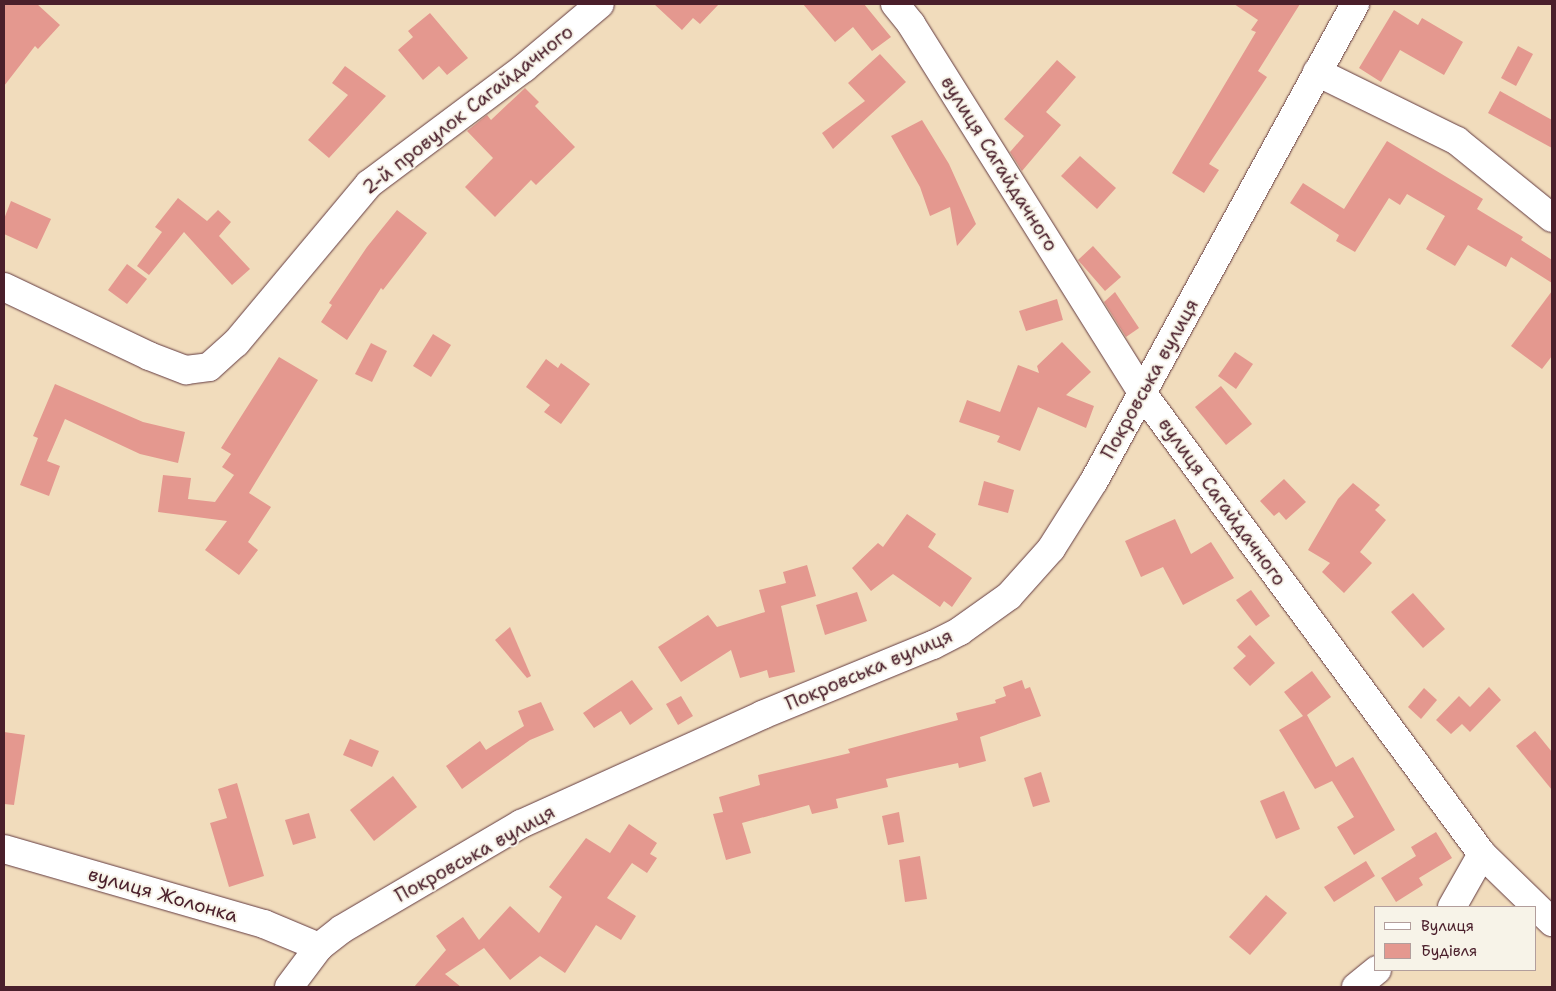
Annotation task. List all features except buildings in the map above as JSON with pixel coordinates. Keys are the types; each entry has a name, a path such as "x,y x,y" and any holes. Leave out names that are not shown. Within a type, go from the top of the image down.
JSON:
{"street":[{"name":"2-й провулок Сагайдачного","path":"4,287 149,356 186,370 209,367 236,344 369,184 524,68 600,4"},
{"name":"вулиця Сагайдачного","path":"895,4 911,24 1143,394 1482,854 1536,906"},
{"name":"Покровська вулиця","path":"289,987 319,947 342,929 521,824 762,715 932,645 985,615 1009,596 1051,549 1143,394 1317,72 1356,4"},
{"path":"1317,72 1457,141 1552,218"},
{"name":"вулиця Жолонка","path":"4,849 264,924 319,947"},
{"path":"1453,906 1482,854"},
{"name":"вулиця Сагайдачного","path":"1536,906 1552,922"},
{"path":"1356,987 1376,971"}]}
